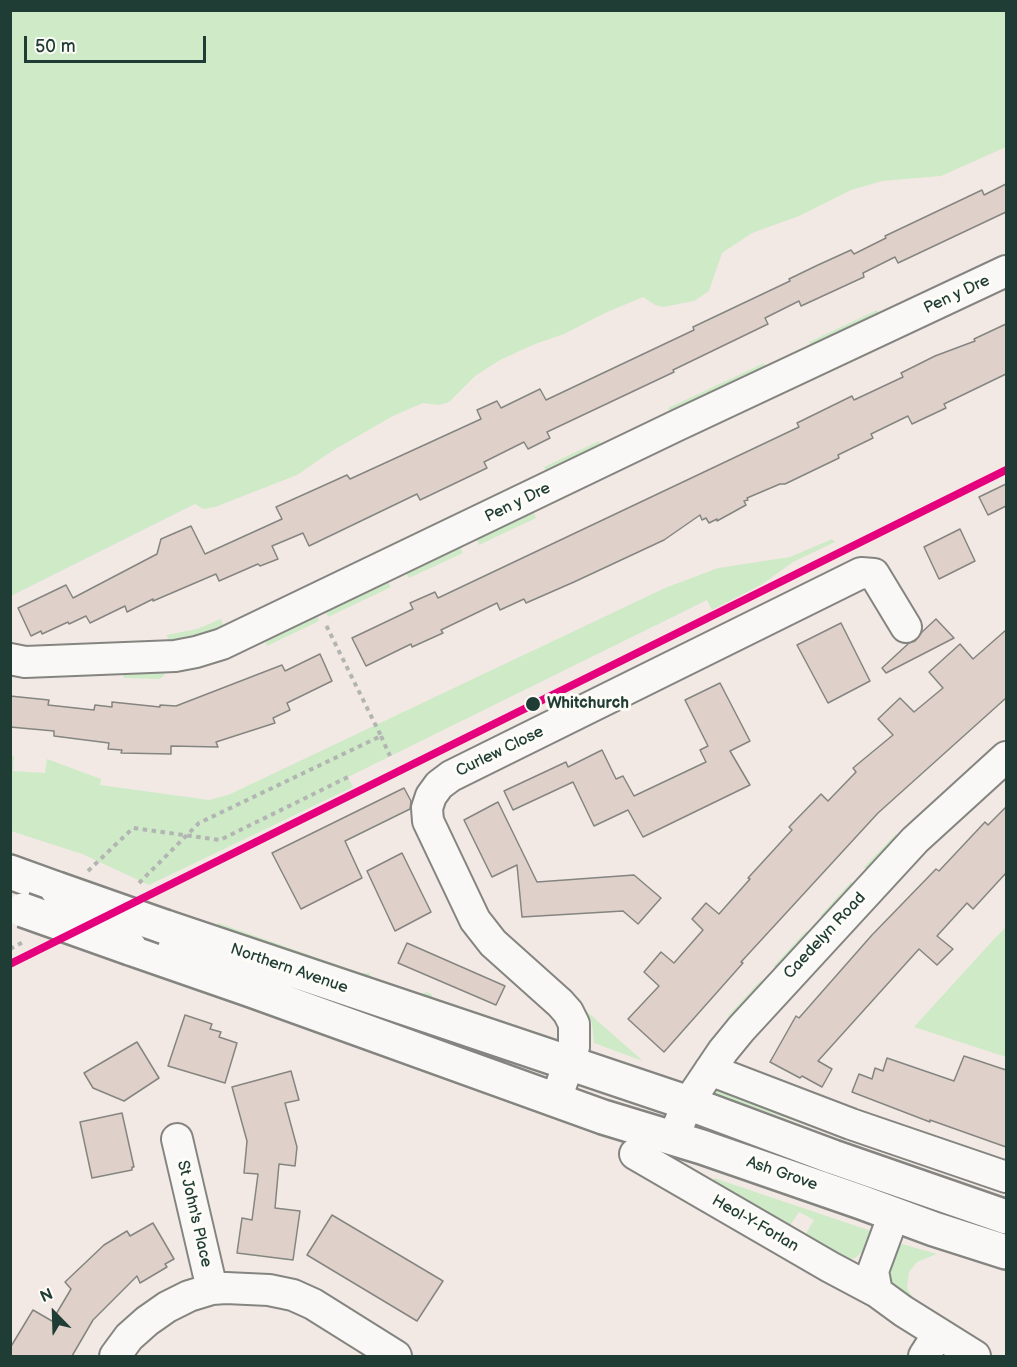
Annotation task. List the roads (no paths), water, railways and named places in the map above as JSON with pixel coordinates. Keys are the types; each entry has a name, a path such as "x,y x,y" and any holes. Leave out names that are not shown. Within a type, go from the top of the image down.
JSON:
{"highway":[{"name":"Northern Avenue","path":"10,872 569,1064"},
{"name":"Northern Avenue","path":"20,919 130,948 555,1100"},
{"name":"Ash Grove","path":"569,1064 687,1103 832,1157 1006,1217"},
{"name":"Ash Grove","path":"555,1100 711,1150 1006,1252"}],"street":[{"name":"Pen y Dre","path":"10,659 25,662 175,656 222,644 1006,271"},
{"name":"Curlew Close","path":"555,1100 569,1064 575,1038 574,1024 560,1003 488,938 475,920 428,821 427,808 431,796 439,785 451,776 861,573 874,574 906,627"},
{"name":"Caedelyn Road","path":"673,1138 687,1103 741,1029 885,871 946,810 1006,757"},
{"path":"710,1070 851,1124 1006,1176"},
{"name":"St John's Place","path":"177,1139 212,1289"},
{"name":"Heol-Y-Forlan","path":"635,1154 877,1292 931,1345 975,1356"},
{"path":"877,1292 873,1271 894,1214"},
{"path":"115,1356 129,1337 147,1321 189,1296 212,1289 242,1288 293,1295 313,1304 396,1356"}],"place":[{"name":"Whitchurch","path":"533,704"}]}
